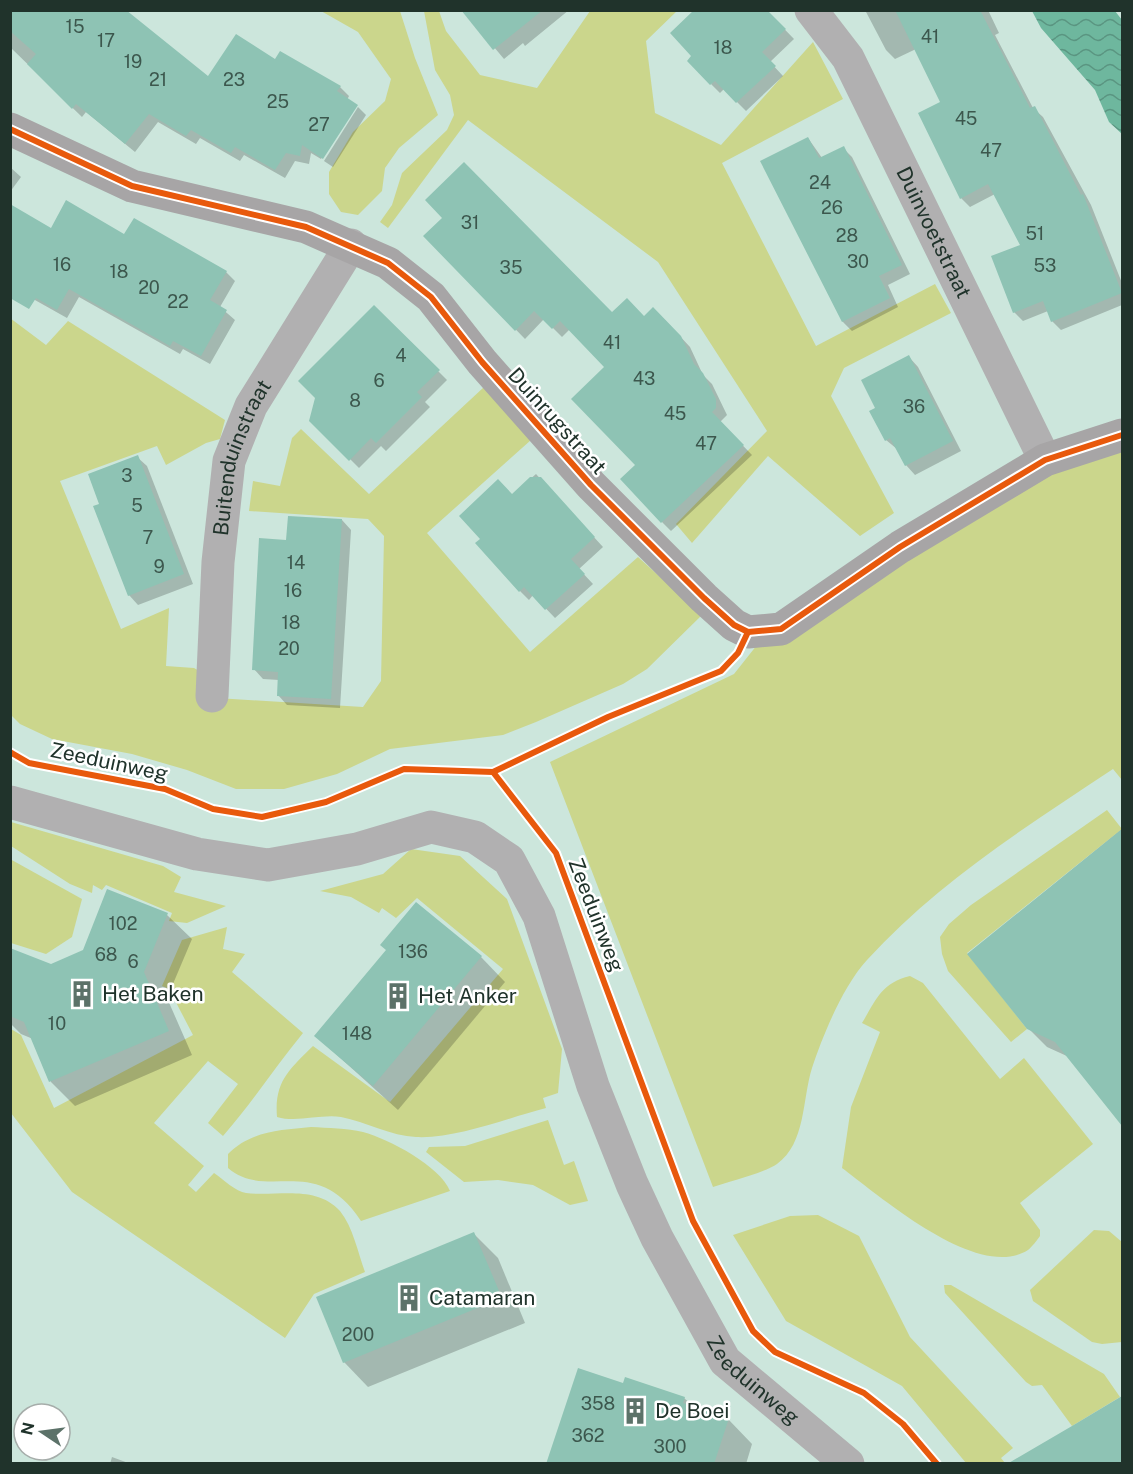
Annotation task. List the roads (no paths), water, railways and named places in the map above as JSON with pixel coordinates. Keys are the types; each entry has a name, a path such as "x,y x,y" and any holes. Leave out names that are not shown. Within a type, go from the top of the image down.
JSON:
{"street":[{"name":"Duinvoetstraat","path":"811,10 848,58 1045,460"},
{"name":"Duinrugstraat","path":"10,129 132,186 306,228 351,245 388,263 431,297 482,362 591,484 704,598 734,625 748,632 781,630 900,547 1045,460 1122,435"},
{"name":"Buitenduinstraat","path":"212,696 218,562 229,461 251,406 351,245"},
{"name":"Zeeduinweg","path":"10,802 197,854 268,865 357,849 430,827 475,837 509,860 539,916 593,1086 632,1184 657,1238 725,1361 848,1464"}],"water":[{"path":"1032,11 1115,11 1122,20 1122,134 1109,122 1095,90 1041,28"}],"place":[{"name":"Het Baken","path":"82,994"},
{"name":"Het Anker","path":"398,996"},
{"name":"Catamaran","path":"409,1298"},
{"name":"De Boei","path":"635,1411"}]}
